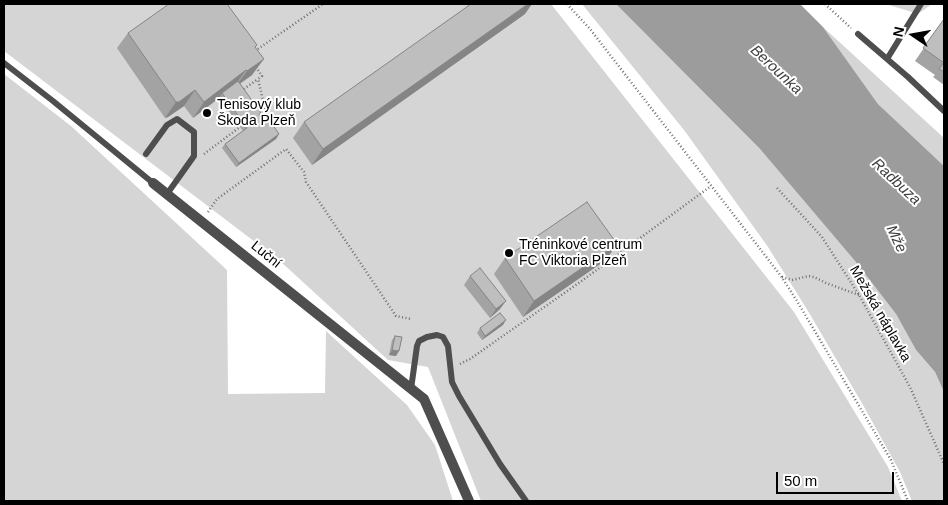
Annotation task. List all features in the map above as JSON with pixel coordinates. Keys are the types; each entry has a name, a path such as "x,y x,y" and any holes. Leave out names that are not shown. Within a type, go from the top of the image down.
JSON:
{"street":[{"name":"Luční","path":"153,182 424,399 469,501"}],"lane":[{"path":"887,58 921,4"},
{"path":"858,34 944,111"},
{"name":"Luční","path":"4,63 153,182"},
{"path":"146,154 167,125 177,119 194,132 194,156 167,194"},
{"path":"412,389 415,355 419,341 427,337 443,337 448,346 452,382 459,396 500,464 526,501"}],"path":[{"path":"248,56 323,4"},
{"path":"567,4 590,29 781,276 891,460 908,501"},
{"path":"825,4 858,34"},
{"path":"240,92 262,76 253,63"},
{"path":"258,79 267,118"},
{"path":"194,156 199,158 240,127"},
{"path":"211,208 217,198 286,149 304,172 306,182 396,316 411,319"},
{"path":"450,367 470,360 711,186"},
{"name":"Mežská náplavka","path":"777,188 822,237 859,295 910,386 944,464"},
{"path":"781,276 792,280 809,276 814,277 859,295"}],"shaded area":[{"name":"Tréninkové centrum FC Viktoria Plzeň","path":"4,4 551,4 794,312 888,467 902,501 481,501 428,367 388,360 280,261 4,51"},
{"path":"582,4 616,4 760,149 855,261 896,314 916,350 935,372 944,392 944,501 912,501 900,472 863,405 768,247 684,130"},
{"path":"886,4 932,4 918,14"},
{"path":"823,27 944,138 944,166 878,104"},
{"path":"4,74 71,126 227,270 228,394 325,393 326,331 407,405 435,445 453,501 4,501"}],"water":[{"path":"616,4 800,4 823,27 878,104 944,166 944,392 935,372 916,350 896,314 855,261 760,149"}],"building":[{"path":"169,4 227,4 257,45 255,47 264,59 246,70 204,102 195,90 179,102 176,102 128,33"},
{"path":"471,4 528,4 323,149 304,122"},
{"path":"944,19 944,63 923,48"},
{"path":"944,62 944,72 939,69"},
{"path":"238,81 261,113 259,114 261,118 266,115 279,134 239,163 225,144 247,128 222,93"},
{"path":"587,202 617,244 534,301 505,258"},
{"path":"480,268 506,301 496,309 470,276"},
{"path":"500,313 506,320 485,336 480,328"},
{"path":"395,336 402,337 399,351 392,350"}],"place":[{"name":"Tenisový klub Škoda Plzeň","path":"207,113"},
{"name":"Tréninkové centrum FC Viktoria Plzeň","path":"509,253"}],"water label":[{"name":"Berounka","path":"776,70"},
{"name":"Radbuza","path":"896,182"},
{"name":"Mže","path":"896,239"}]}
